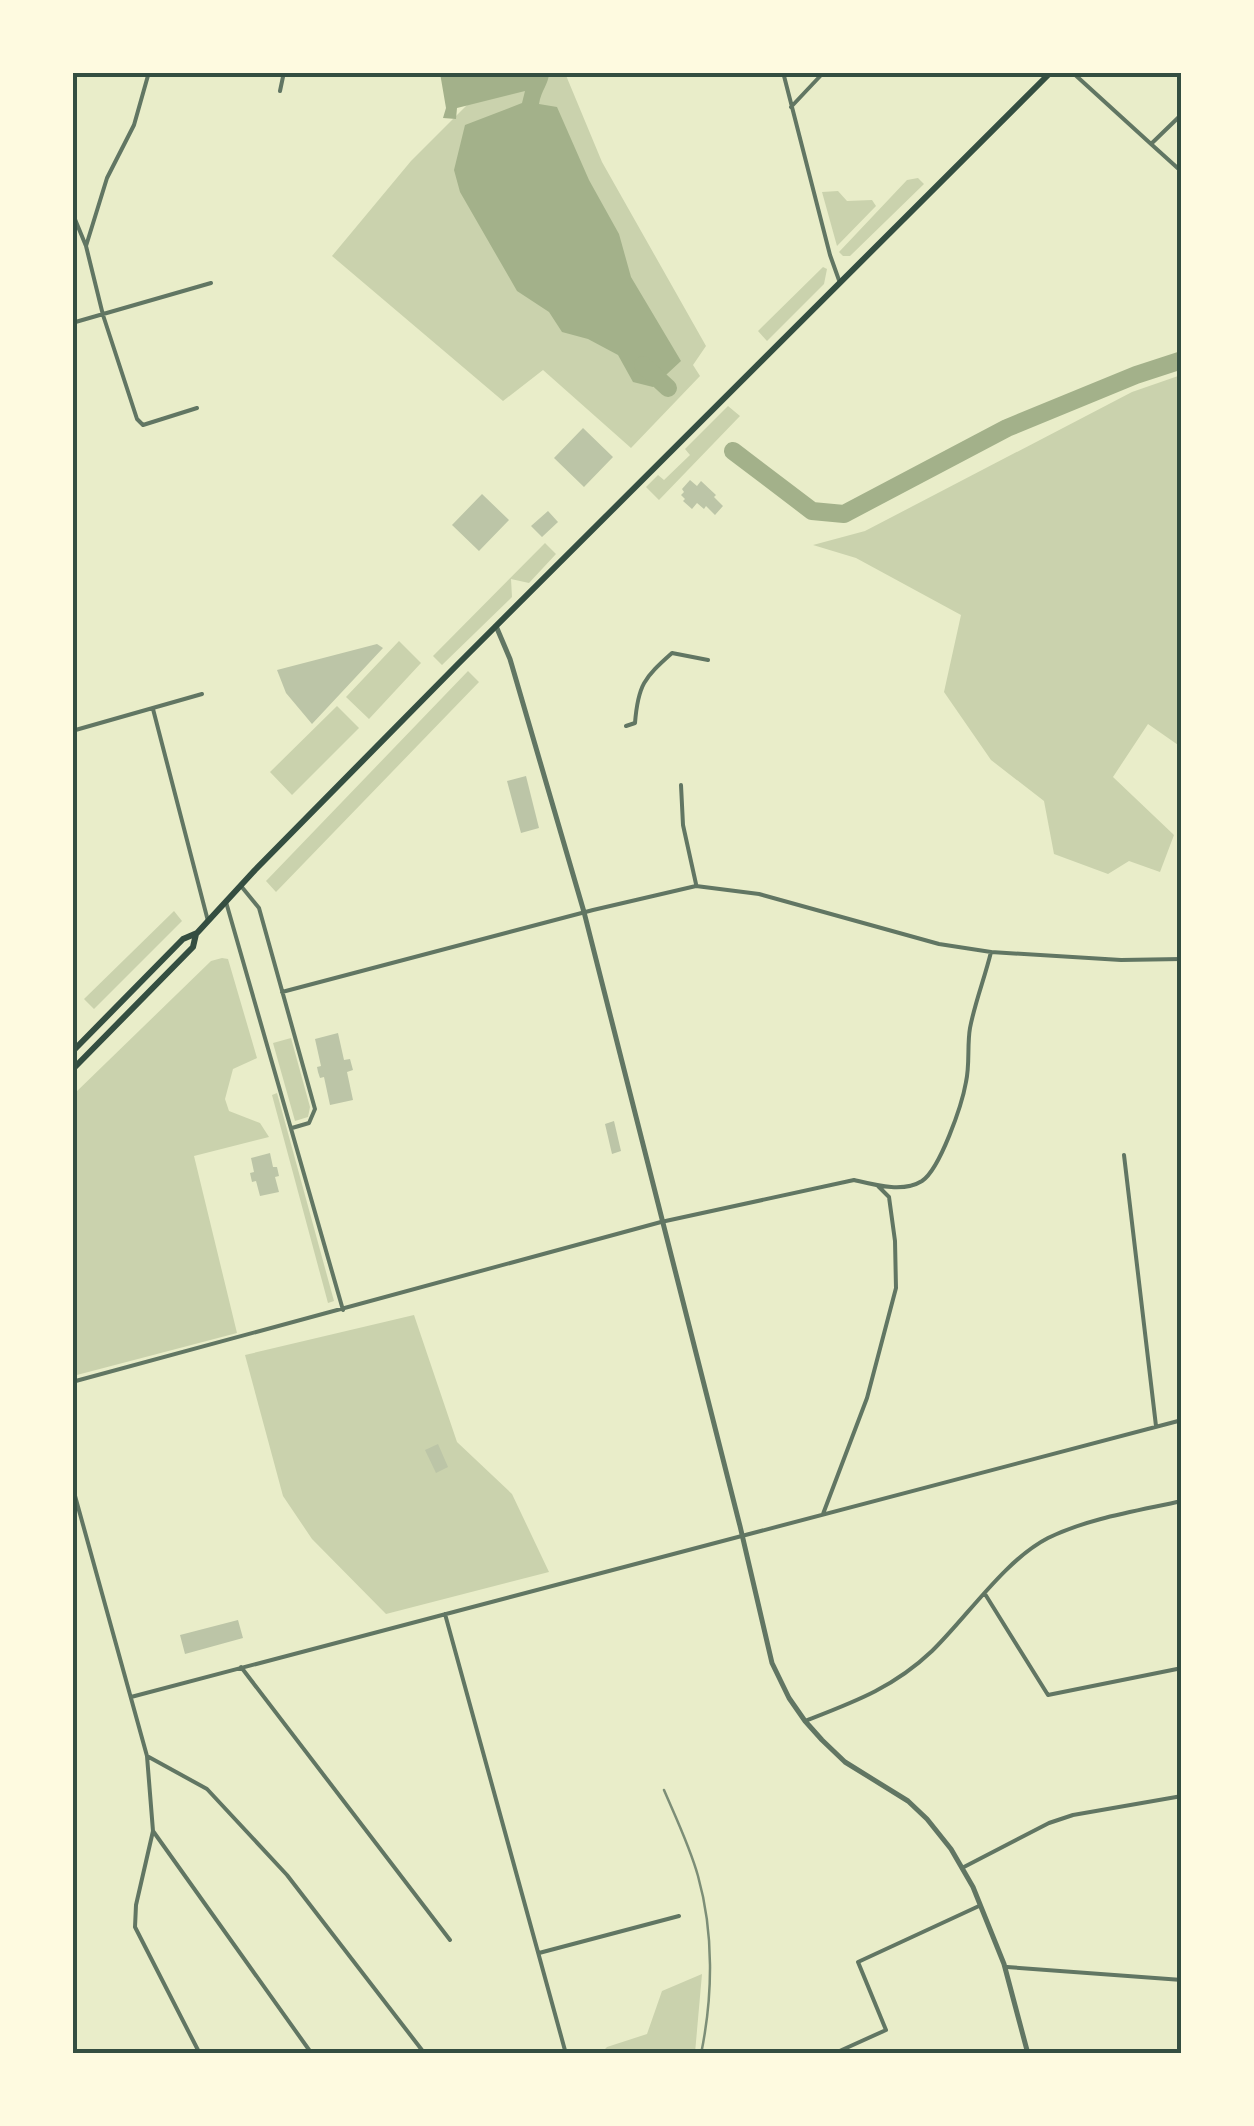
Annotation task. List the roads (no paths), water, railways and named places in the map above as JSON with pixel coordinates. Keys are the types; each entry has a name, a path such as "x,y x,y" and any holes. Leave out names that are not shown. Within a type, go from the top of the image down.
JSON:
{"main road":[{"path":"72,1052 183,939 208,921 496,626 1050,72"},
{"path":"72,1070 193,947 197,932"}],"street":[{"path":"86,246 106,178 134,125 149,72"},
{"path":"280,91 284,72"},
{"path":"783,72 840,283"},
{"path":"791,107 824,72"},
{"path":"1072,72 1182,172"},
{"path":"1151,144 1182,114"},
{"path":"72,212 86,246 103,316 137,419 143,425 197,408"},
{"path":"72,323 211,284"},
{"path":"496,626 510,658 584,912 772,1663 805,1721 846,1762 908,1801 928,1820 962,1868 1005,1966 1028,2054"},
{"path":"626,726 635,723 637,697 648,674 672,653 708,660"},
{"path":"72,731 202,694"},
{"path":"153,708 208,921"},
{"path":"681,785 683,825 696,886"},
{"path":"240,886 259,908 315,1109 309,1123 291,1129"},
{"path":"282,992 696,886 760,894 940,944 991,952 1121,960 1182,959"},
{"path":"226,902 343,1310"},
{"path":"72,1382 661,1222 854,1180 878,1186 911,1187 927,1178 937,1163 958,1113 967,1080 970,1030 991,952"},
{"path":"1124,1155 1156,1426"},
{"path":"823,1514 868,1398 896,1288 895,1241 888,1197 878,1186"},
{"path":"131,1696 1182,1420"},
{"path":"72,1485 147,1756 153,1831 134,1927 199,2051 190,2054"},
{"path":"805,1721 864,1699 895,1681 930,1652 1016,1562 1045,1539 1085,1523 1182,1501"},
{"path":"985,1594 1048,1696 1182,1668"},
{"path":"445,1614 566,2054"},
{"path":"241,1668 450,1940"},
{"path":"147,1756 207,1789 287,1874 425,2054"},
{"path":"962,1868 1048,1823 1182,1796"},
{"path":"153,1831 312,2054"},
{"path":"833,2054 886,2030 858,1962 981,1905"},
{"path":"538,1953 679,1916"},
{"path":"1005,1966 1182,1980"},
{"path":"72,2046 78,2054"}],"waterway":[{"path":"733,451 812,511 844,514 1007,428 1182,360"},
{"path":"643,365 668,388"}],"railway":[{"path":"664,1790 695,1865 707,1920 710,1987 701,2054"}]}
